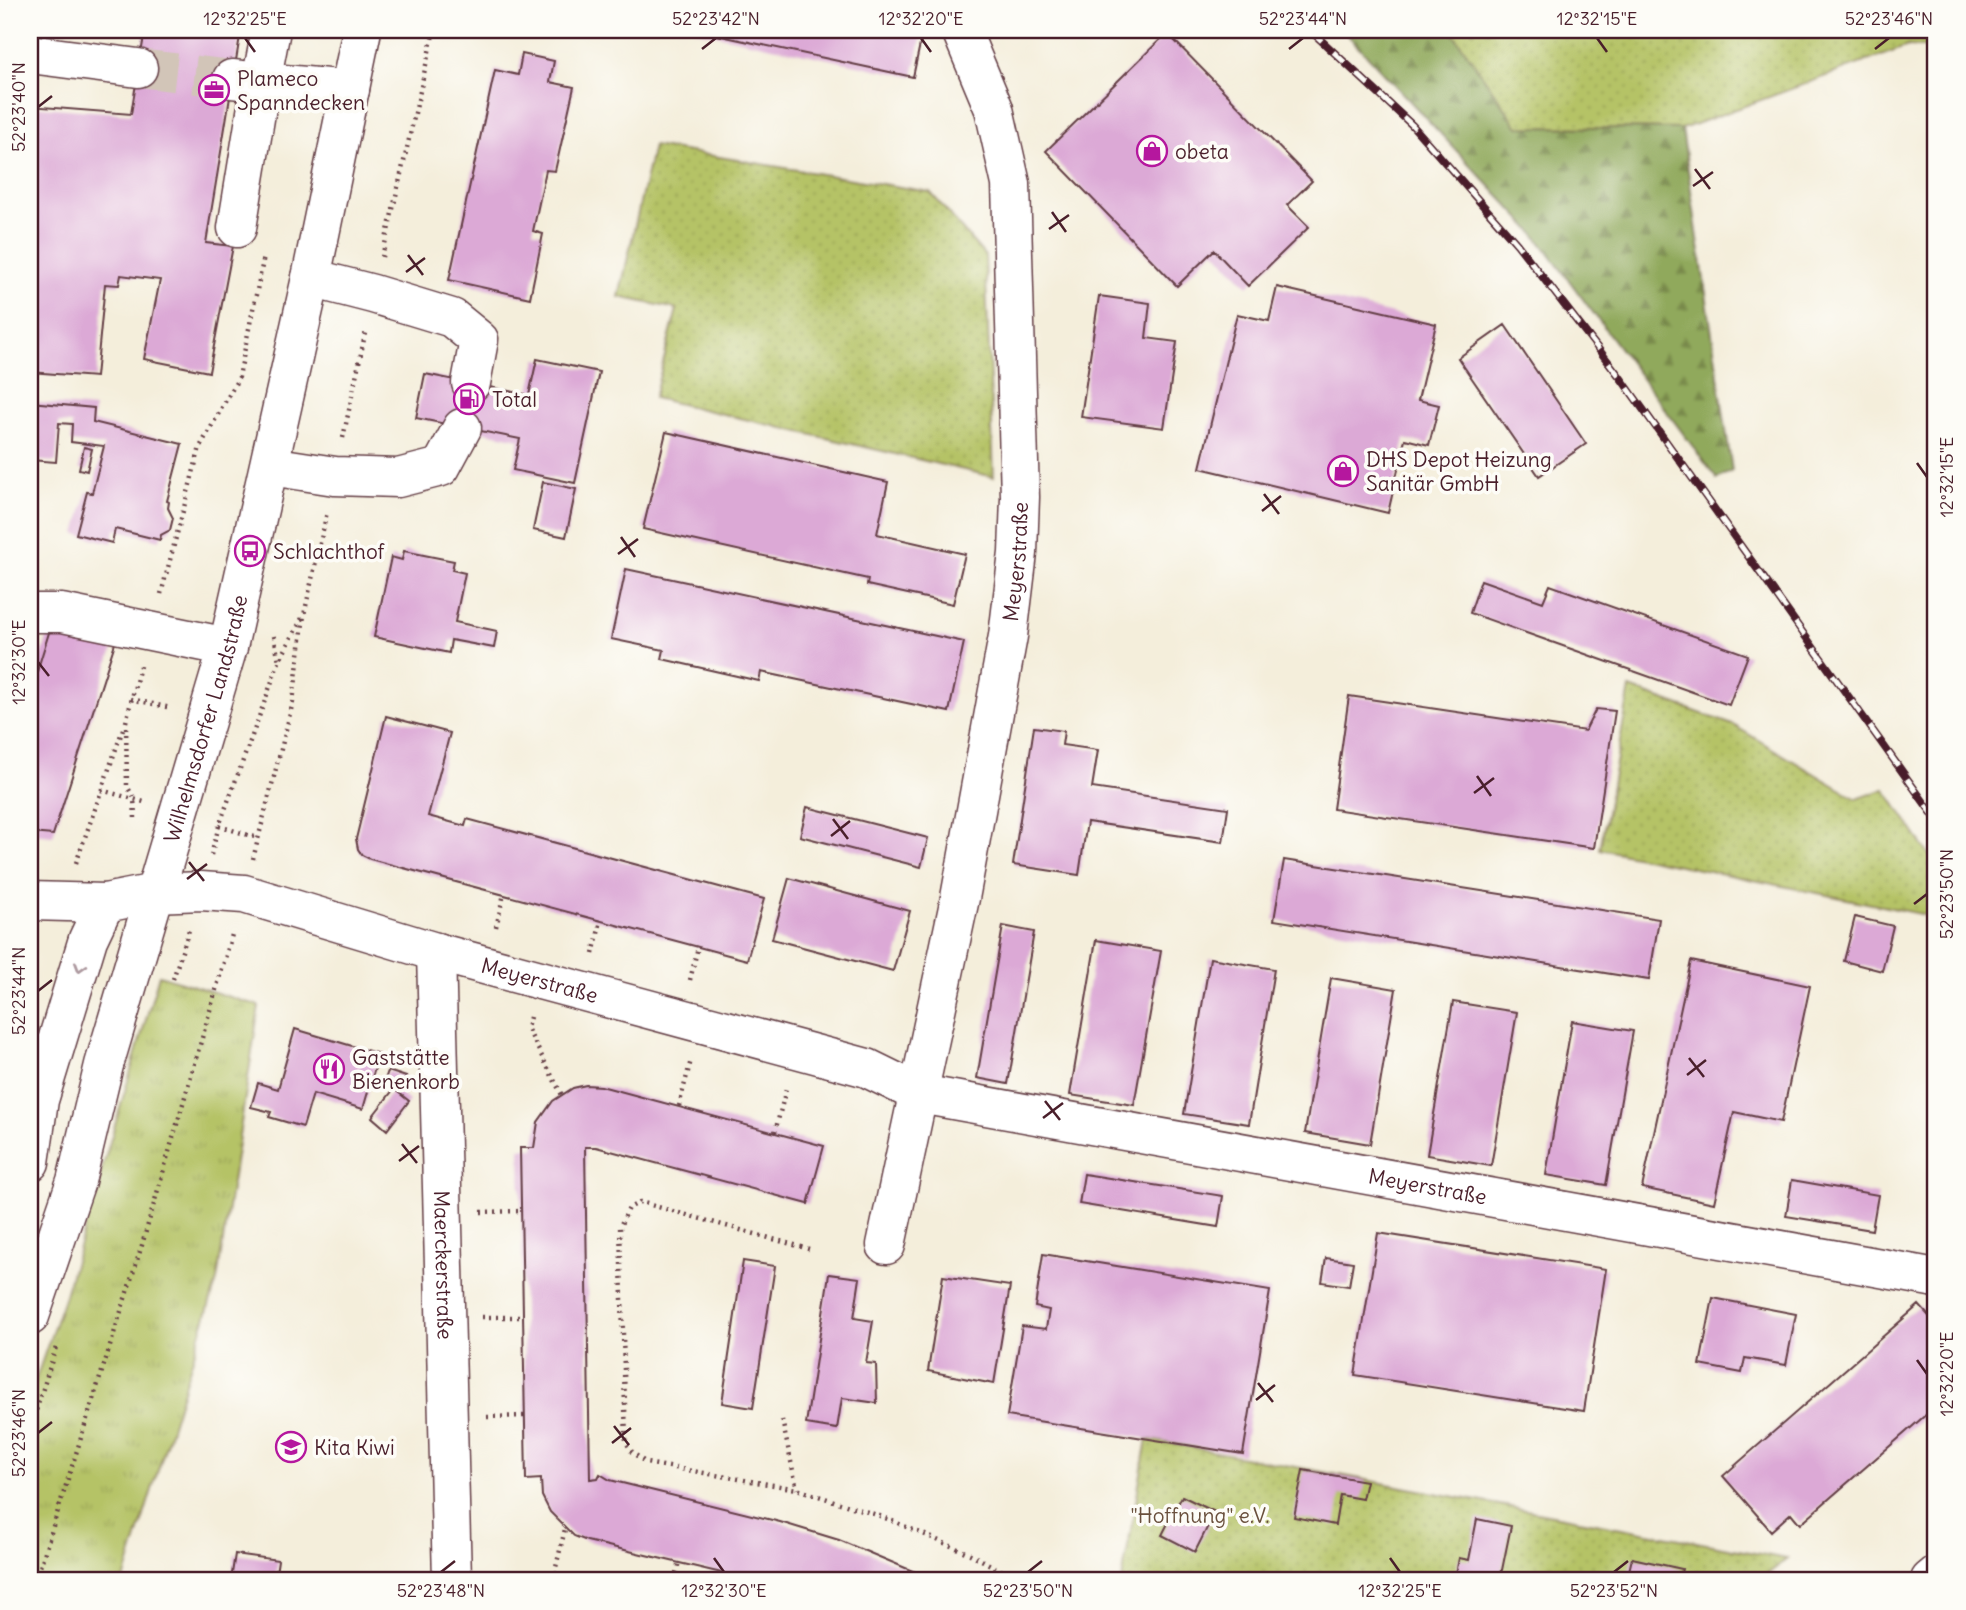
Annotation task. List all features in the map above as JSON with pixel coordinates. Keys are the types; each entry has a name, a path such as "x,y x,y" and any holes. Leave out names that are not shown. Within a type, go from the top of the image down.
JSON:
{"street":[{"path":"237,228 247,80 271,30"},
{"name":"Wilhelmsdorfer Landstraße","path":"30,1316 76,1181 104,1065 228,647 312,278 362,30"},
{"name":"Meyerstraße","path":"920,1094 960,898 1008,636 1018,553 1020,497 1011,184 994,109 961,30"},
{"path":"30,54 138,68"},
{"path":"247,80 349,90"},
{"path":"312,278 373,293 452,318 479,340 471,383"},
{"path":"270,466 335,476 397,478 441,467 461,428"},
{"path":"30,612 62,613 228,647"},
{"name":"Meyerstraße","path":"30,901 105,903 155,892 244,894 436,952 867,1068 920,1094 1936,1278"},
{"path":"30,1162 40,1100 89,939 105,903"},
{"name":"Maerckerstraße","path":"436,952 452,1580"},
{"path":"886,1245 920,1094"},
{"path":"1930,1580 1936,1575"}],"path":[{"path":"68,871 77,861 126,722 200,447 239,377 265,254"},
{"path":"36,1580 142,1245 244,894 293,702 304,615"},
{"path":"274,636 279,662"},
{"path":"131,699 182,710"},
{"path":"126,722 127,786 134,798 136,829"},
{"path":"540,980 527,1028 562,1095"},
{"path":"679,1107 700,1023"},
{"path":"775,1132 797,1049"},
{"path":"809,1249 640,1202 629,1208 620,1226 626,1442 632,1452 646,1463 797,1489 883,1517 970,1554 1018,1580"},
{"path":"782,1420 797,1489"},
{"path":"553,1580 565,1529"},
{"path":"674,1580 679,1562"}],"green space":[{"path":"1343,30 1451,30 1518,127 1682,129 1732,471 1717,479 1533,232"},
{"path":"1451,30 1936,30 1936,48 1908,46 1682,129 1517,127"},
{"path":"653,146 930,192 985,256 994,477 654,398 677,309 619,297"},
{"path":"1630,688 1733,725 1857,799 1885,789 1936,865 1936,917 1600,849"},
{"path":"159,975 259,1006 217,1280 124,1580 30,1580 30,1396 65,1295"},
{"name":"\"Hoffnung\" e.V.","path":"1147,1439 1787,1559 1760,1580 1122,1580"}],"building":[{"path":"145,30 241,30 206,243 233,246 209,372 144,359 160,280 121,275 119,285 105,284 96,377 30,372 30,106 131,114"},
{"path":"693,30 923,30 913,77"},
{"path":"1167,33 1312,181 1287,205 1309,227 1248,286 1214,250 1177,286 1046,151"},
{"path":"522,54 554,61 550,82 574,87 555,171 546,170 533,231 543,234 530,298 449,280 495,70 518,75"},
{"path":"1277,287 1436,324 1418,400 1439,405 1429,445 1405,439 1388,513 1200,468 1237,314 1269,321"},
{"path":"1099,296 1150,303 1146,338 1177,342 1164,428 1081,417"},
{"path":"1505,325 1586,444 1539,476 1458,358"},
{"path":"537,359 599,372 575,483 513,470 520,439 416,418 425,374 529,395"},
{"path":"30,402 94,408 93,422 182,444 167,501 173,518 170,530 161,535 160,540 115,529 112,543 76,534 87,492 92,493 104,446 71,442 72,424 59,423 56,462 30,460"},
{"path":"666,432 888,482 877,534 965,554 953,604 867,585 868,579 643,529"},
{"path":"84,447 92,449 87,471 79,469"},
{"path":"543,482 576,489 566,537 533,530"},
{"path":"404,551 454,561 452,570 465,573 455,622 497,631 494,648 451,640 449,653 374,637 391,557 402,560"},
{"path":"626,569 964,642 949,712 761,672 759,681 662,659 664,650 611,639"},
{"path":"1481,580 1543,602 1550,585 1748,655 1729,705 1470,613"},
{"path":"52,623 115,643 53,835 30,833 30,694"},
{"path":"1349,696 1585,731 1596,709 1615,711 1594,848 1333,809"},
{"path":"386,716 450,733 428,816 465,826 467,819 764,899 747,960 362,855 356,839"},
{"path":"1034,727 1064,731 1062,745 1098,750 1092,788 1228,808 1223,842 1087,822 1079,875 1013,865"},
{"path":"807,807 928,838 921,867 800,836"},
{"path":"1284,860 1659,919 1649,980 1274,920"},
{"path":"789,878 910,911 893,971 772,939"},
{"path":"1855,917 1893,926 1882,971 1844,961"},
{"path":"1003,926 1034,932 1008,1084 977,1078"},
{"path":"1096,940 1161,951 1134,1105 1070,1095"},
{"path":"1210,958 1274,969 1249,1124 1184,1114"},
{"path":"1691,961 1810,986 1781,1122 1734,1112 1714,1203 1642,1188"},
{"path":"1331,978 1396,989 1370,1144 1305,1133"},
{"path":"1453,1002 1517,1012 1491,1166 1427,1155"},
{"path":"1572,1021 1633,1031 1606,1185 1546,1175"},
{"name":"Gaststätte Bienenkorb","path":"295,1029 379,1054 363,1109 313,1094 303,1127 269,1117 271,1112 251,1107 258,1083 278,1089"},
{"path":"388,1071 406,1077 401,1091 383,1085"},
{"path":"601,1086 824,1146 808,1204 596,1147 585,1147 590,1479 598,1478 600,1474 610,1480 780,1522 839,1540 934,1580 751,1580 587,1541 574,1536 550,1512 542,1496 541,1479 526,1480 520,1148 534,1148 538,1122 553,1101 573,1088"},
{"path":"394,1089 409,1101 387,1130 372,1117"},
{"path":"1084,1174 1223,1196 1218,1227 1079,1204"},
{"path":"1792,1180 1878,1195 1872,1230 1786,1216"},
{"path":"1936,1210 1936,1236 1931,1235"},
{"path":"1378,1233 1606,1269 1584,1411 1355,1375"},
{"path":"1043,1254 1270,1291 1243,1454 1007,1416 1022,1326 1046,1329 1049,1310 1035,1307"},
{"path":"1326,1258 1353,1262 1349,1286 1322,1282"},
{"path":"743,1261 775,1266 753,1408 722,1403"},
{"path":"829,1274 860,1278 854,1318 873,1321 866,1363 876,1364 877,1403 842,1398 837,1429 806,1424"},
{"path":"943,1276 1010,1286 994,1384 928,1371"},
{"path":"1713,1298 1796,1314 1786,1365 1745,1358 1742,1373 1700,1365"},
{"path":"1919,1305 1936,1324 1936,1406 1800,1524 1791,1513 1771,1531 1723,1476"},
{"path":"1303,1470 1366,1481 1362,1499 1340,1495 1335,1525 1294,1517"},
{"path":"1182,1496 1215,1512 1195,1552 1162,1535"},
{"path":"1477,1519 1511,1526 1500,1580 1456,1574 1459,1558 1469,1560"},
{"path":"235,1554 278,1560 275,1580 231,1580"},
{"path":"1632,1558 1682,1569 1679,1580 1627,1580"}],"tunnel":[{"path":"138,68 232,79"}],"railway":[{"path":"1310,30 1412,125 1517,244 1620,377 1936,819"}],"place":[{"name":"Plameco Spanndecken","path":"214,90"},
{"name":"obeta","path":"1152,151"},
{"name":"Total","path":"469,399"},
{"name":"DHS Depot Heizung Sanitär GmbH","path":"1343,471"},
{"name":"Schlachthof","path":"250,551"},
{"name":"Gaststätte Bienenkorb","path":"329,1069"},
{"name":"Kita Kiwi","path":"291,1447"}]}
